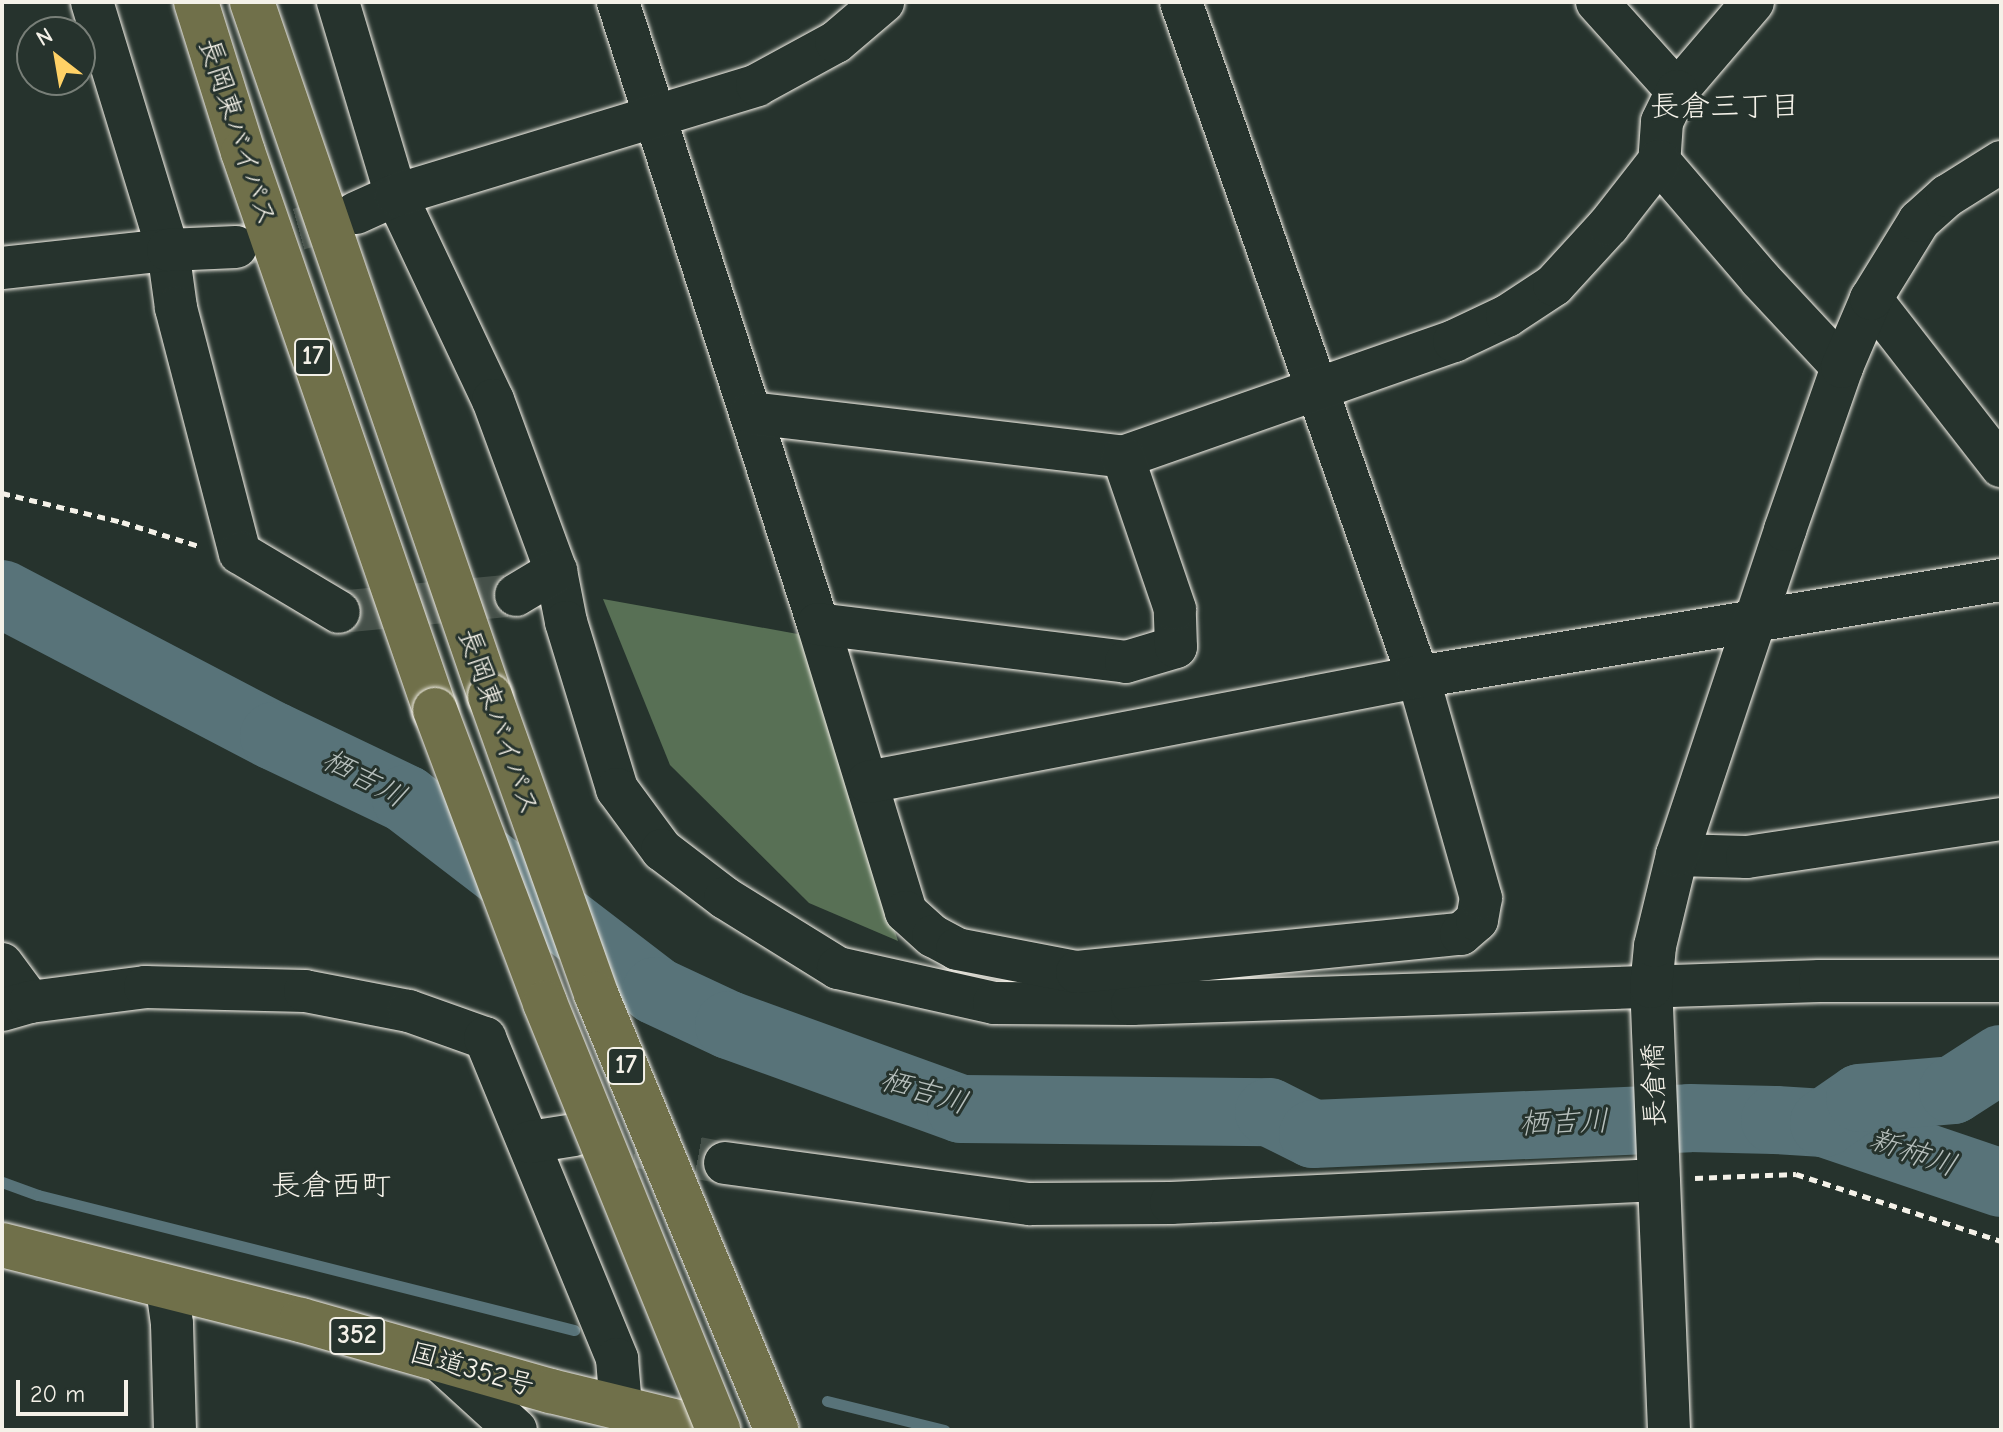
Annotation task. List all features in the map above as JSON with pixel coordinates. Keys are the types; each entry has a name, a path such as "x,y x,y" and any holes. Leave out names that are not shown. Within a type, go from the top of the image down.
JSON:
{"highway":[{"name":"長岡東バイパス","path":"196,2 243,152 435,710 550,1017 718,1430"},
{"name":"長岡東バイパス","path":"252,2 490,696 596,994 777,1430"},
{"name":"国道352号","path":"2,1245 301,1320 551,1391 608,1419 711,1430"}],"street":[{"path":"92,2 168,250 176,308 240,553 339,612"},
{"path":"338,2 396,195 493,400 556,571 566,622 617,789 662,850 725,898 838,968 994,1003 1132,1004 1651,994 1820,981 2001,981"},
{"path":"618,2 818,624 906,912 933,936 957,949 1077,972 1461,934 1477,920 1481,898 1418,677 1181,2"},
{"path":"356,213 396,195 757,85 836,42 883,2"},
{"path":"1597,2 1677,91"},
{"path":"751,413 1123,457 1454,341 1507,316 1542,293 1609,225 1659,161 1662,122 1677,91 1753,2"},
{"path":"1659,161 1761,280 1842,367"},
{"name":"長倉橋","path":"1669,1430 1651,994 1655,946 1677,855 1842,367 1871,299 1919,221 1947,196 2001,162"},
{"path":"3,270 168,250 236,247"},
{"path":"1871,299 2001,466"},
{"path":"818,624 1126,662 1176,647 1175,609 1123,457"},
{"path":"516,595 556,571"},
{"path":"868,782 1418,677 1756,618 2001,580"},
{"path":"1677,855 1747,857 2001,819"},
{"path":"2,964 16,1006 145,987 305,991 409,1011 485,1038 617,1359 608,1419"},
{"path":"530,1142 574,1135"},
{"path":"725,1163 1030,1204 1171,1203 1658,1175"},
{"path":"167,1288 172,1324 175,1430"},
{"path":"439,1360 516,1430"}],"path":[{"path":"2,493 122,522 188,545 240,553"},
{"path":"1658,1175 1796,1174 2001,1241"}],"green space":[{"path":"603,599 803,635 898,941 809,903 670,765"}],"waterway":[{"name":"栖吉川","path":"2,594 274,736 406,799 656,991 729,1025 961,1109 1269,1112 1313,1134 1690,1118 1824,1123 2001,1183"},
{"name":"栖吉川","path":"1824,1123 1860,1098 1953,1090 2001,1059"},
{"path":"2,1182 38,1195 574,1330"},
{"path":"827,1401 944,1430"}],"tunnel":[{"path":"238,246 356,213"},
{"path":"339,612 516,595"},
{"path":"574,1135 725,1163"}],"district":[{"name":"長倉三丁目","path":"1725,107"},
{"name":"長倉西町","path":"331,1186"}],"water label":[{"name":"新柿川","path":"1913,1153"}]}
